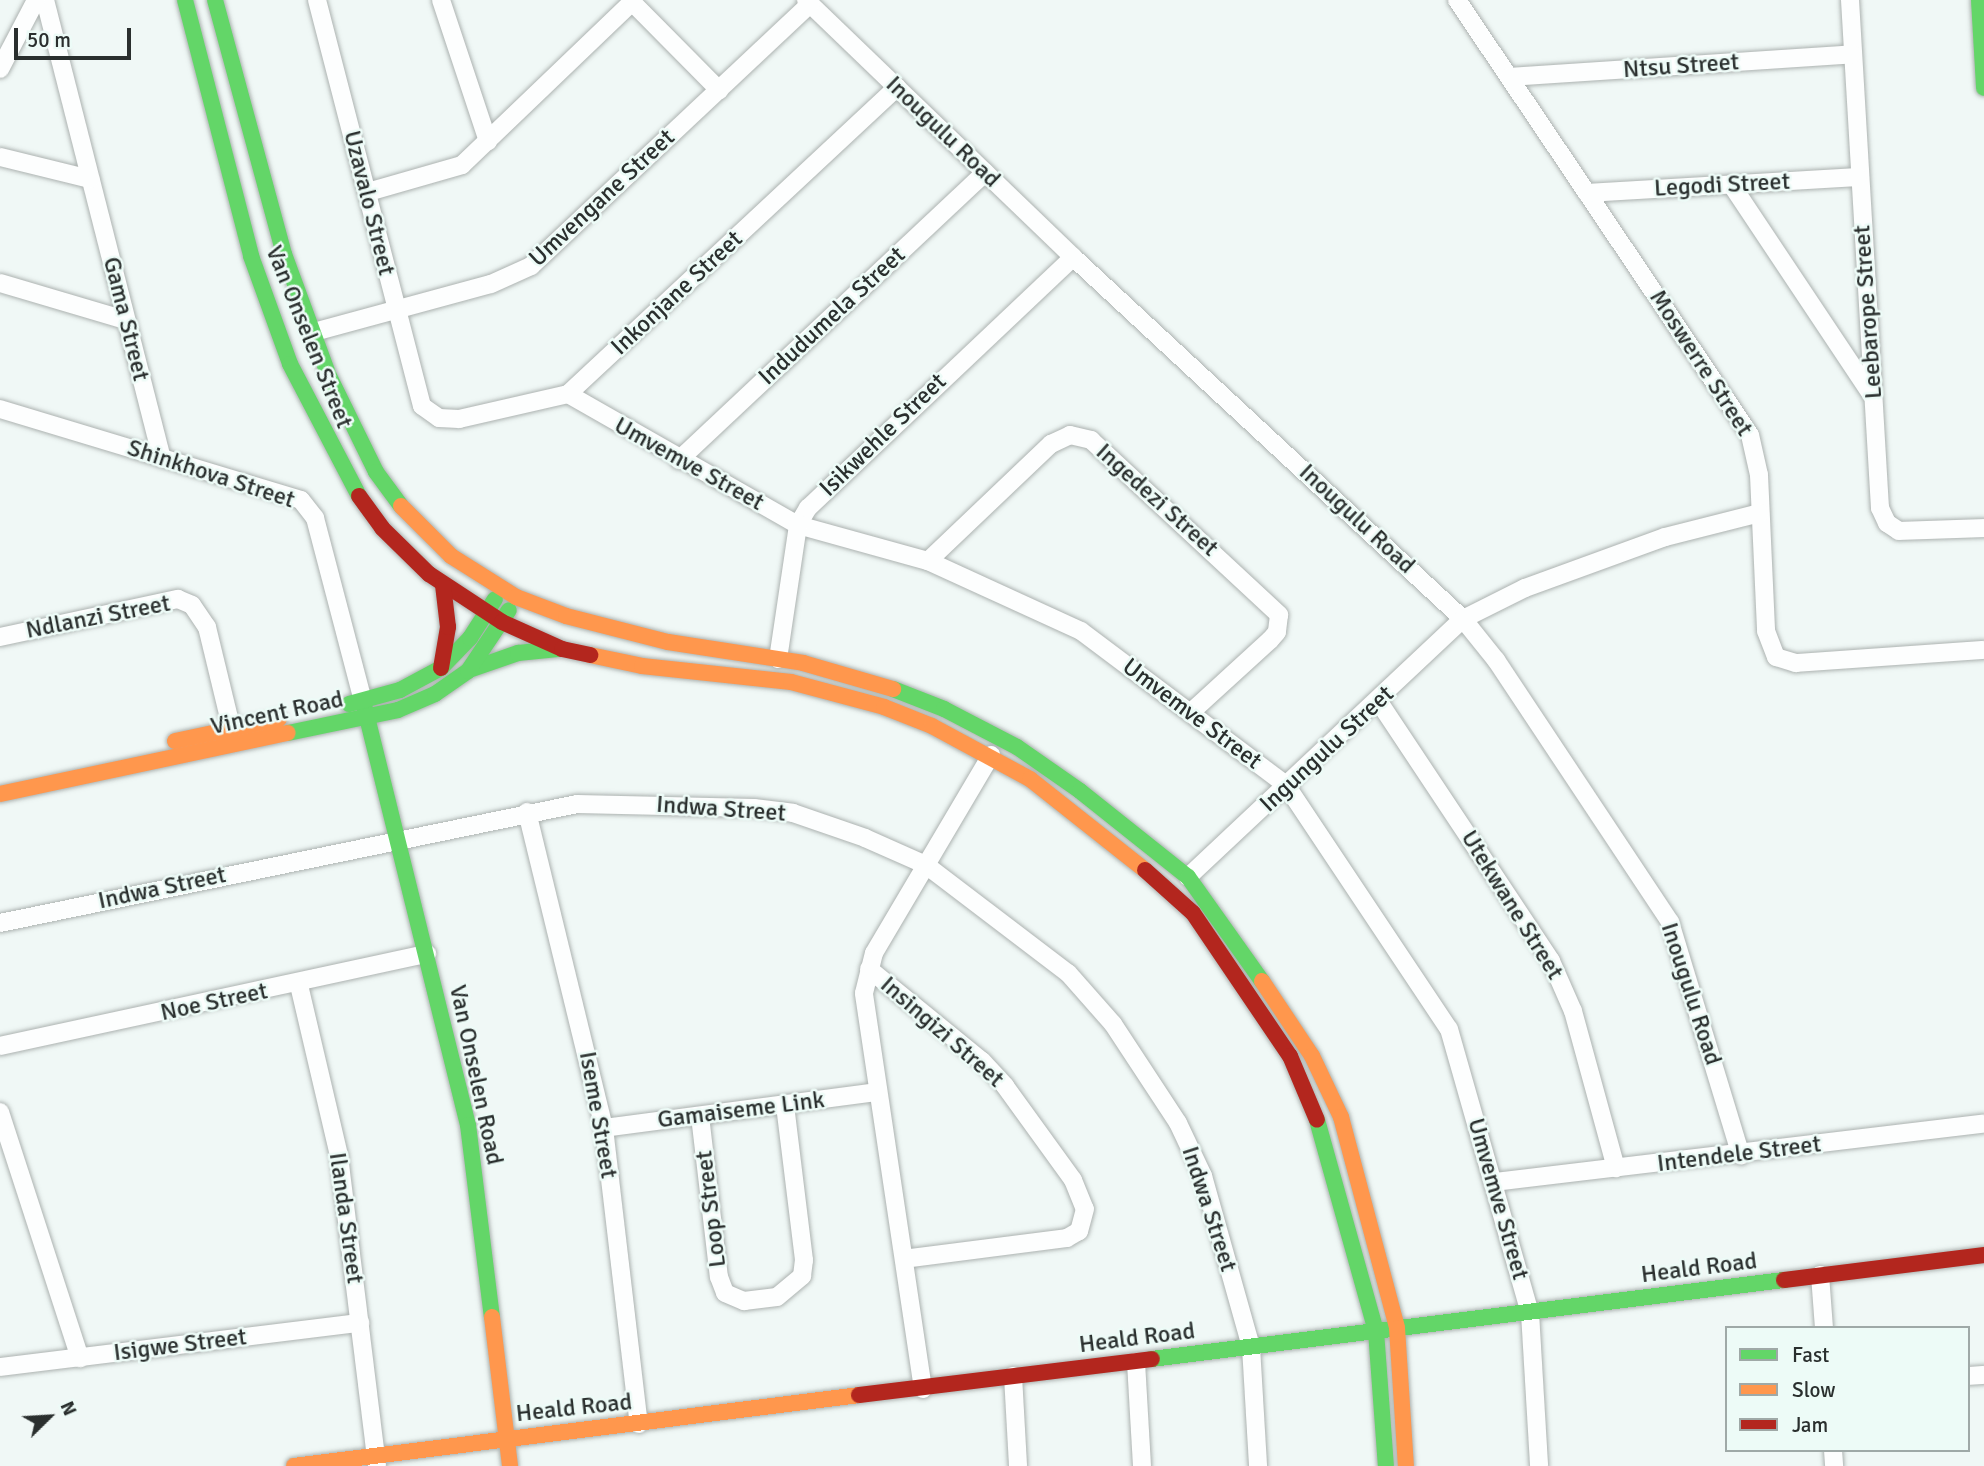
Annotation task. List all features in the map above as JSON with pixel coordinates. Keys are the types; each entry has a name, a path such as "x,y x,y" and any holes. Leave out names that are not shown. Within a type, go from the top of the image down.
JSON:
{"main road":[{"name":"Van Onselen Street","path":"186,0 250,256 290,364 330,452 354,490 389,535 443,585 502,622 562,649"},
{"name":"Van Onselen Street","path":"215,0 284,254 356,439 376,472 430,537 516,597 602,627 778,659 900,691 974,723 1080,791 1188,877 1278,1000 1312,1056 1341,1117 1397,1328 1406,1466"},
{"path":"1979,0 1984,88"},
{"path":"441,668 448,627 443,585"},
{"name":"Vincent Road","path":"0,794 365,709 441,668 487,613 501,589"},
{"name":"Vincent Road","path":"0,787 232,726 418,702 468,671 516,597"},
{"path":"468,671 518,653 562,649 642,666 767,679 833,691 884,707 990,755 1062,803 1162,882 1193,913 1264,1014 1309,1094 1322,1130 1376,1331 1386,1466"},
{"name":"Van Onselen Road","path":"365,709 468,1125 510,1466"},
{"name":"Heald Road","path":"295,1466 377,1461 508,1438 923,1389 1984,1255"}],"street":[{"path":"0,69 36,0"},
{"name":"Gama Street","path":"45,0 162,458"},
{"name":"Uzavalo Street","path":"317,0 422,406 439,418 459,419 568,394"},
{"path":"441,0 488,141"},
{"name":"Moswerre Street","path":"1457,0 1750,435 1760,513 1766,631 1776,657 1796,663 1984,650"},
{"name":"Leebarope Street","path":"1850,0 1858,177 1875,400 1880,508 1887,523 1908,532 1984,528"},
{"path":"368,192 462,164 631,1 719,90"},
{"name":"Umvengane Street","path":"314,332 395,306 491,284 531,266 719,90 808,2"},
{"name":"Inougulu Road","path":"808,2 1073,257 1464,619 1670,922 1741,1156"},
{"name":"Ntsu Street","path":"1510,77 1853,54"},
{"name":"Inkonjane Street","path":"568,394 897,87"},
{"path":"0,158 90,179"},
{"name":"Indudumela Street","path":"679,460 985,173"},
{"name":"Legodi Street","path":"1587,193 1858,177"},
{"path":"1731,184 1875,400"},
{"name":"Isikwehle Street","path":"798,525 839,476 1073,257"},
{"path":"0,283 125,320"},
{"name":"Umvemve Street","path":"568,394 679,460 798,525 928,561 1081,631 1286,785 1439,1010 1458,1055 1530,1313 1539,1466"},
{"name":"Shinkhova Street","path":"0,409 281,493 309,509 365,709"},
{"name":"Ingedezi Street","path":"928,561 1051,444 1070,435 1091,440 1279,615 1277,632 1270,640 1190,713"},
{"name":"Ingungulu Street","path":"1188,877 1379,702 1464,619 1525,588 1645,544 1760,513"},
{"path":"778,659 798,525"},
{"name":"Ndlanzi Street","path":"0,637 178,599 192,605 207,627 232,726"},
{"name":"Utekwane Street","path":"1379,702 1551,961 1573,1011 1616,1168"},
{"name":"Insingizi Street","path":"923,1389 864,993 869,969 990,755"},
{"name":"Indwa Street","path":"0,923 397,838 527,812 590,804 754,808 823,821 926,865 1068,973 1113,1024 1194,1151 1251,1347 1258,1466"},
{"name":"Iseme Street","path":"527,812 604,1128 639,1424"},
{"name":"Noe Street","path":"0,1046 299,985 427,954"},
{"name":"Insingizi Street","path":"869,969 982,1061 1005,1086 1073,1180 1085,1209 1079,1231 1067,1238 904,1259"},
{"name":"Ilanda Street","path":"299,985 339,1156 377,1461"},
{"name":"Gamaiseme Link","path":"604,1128 877,1092"},
{"name":"Loop Street","path":"700,1115 719,1277 725,1293 744,1301 777,1297 802,1276 804,1260 785,1106"},
{"path":"0,1112 80,1358"},
{"name":"Intendele Street","path":"1494,1182 1741,1156 1984,1124"},
{"path":"1820,1275 1824,1326"},
{"name":"Isigwe Street","path":"0,1367 360,1323"},
{"path":"1136,1362 1142,1466"},
{"path":"1013,1376 1018,1466"}],"traffic: fast":[{"path":"185,0 251,256 290,364 359,496"},
{"path":"215,0 284,254 329,376 376,472 401,506"},
{"path":"1979,0 1984,88"},
{"path":"349,704 400,690 441,668 470,638 495,599"},
{"path":"288,733 398,710 435,694 468,671 509,610"},
{"path":"472,669 518,653 558,649"},
{"path":"893,689 944,709 1017,747 1080,791 1188,877 1262,981"},
{"path":"363,701 468,1125 492,1317"},
{"path":"1317,1120 1376,1331 1386,1466"},
{"path":"1152,1359 1784,1280"}],"traffic: slow":[{"path":"401,506 451,556 516,597 566,616 668,642 803,663 893,689"},
{"path":"590,655 642,666 791,682 884,707 932,726 1030,779 1145,870"},
{"path":"175,741 279,719"},
{"path":"0,794 288,733"},
{"path":"1262,981 1312,1056 1341,1117 1397,1328 1406,1466"},
{"path":"492,1317 510,1466"},
{"path":"294,1466 859,1395"}],"traffic: jam":[{"path":"359,496 382,528 429,574 502,622 562,649 590,655"},
{"path":"441,668 448,627 443,585"},
{"path":"1145,870 1193,913 1290,1056 1317,1120"},
{"path":"1784,1280 1984,1255"},
{"path":"859,1395 1152,1359"}]}
